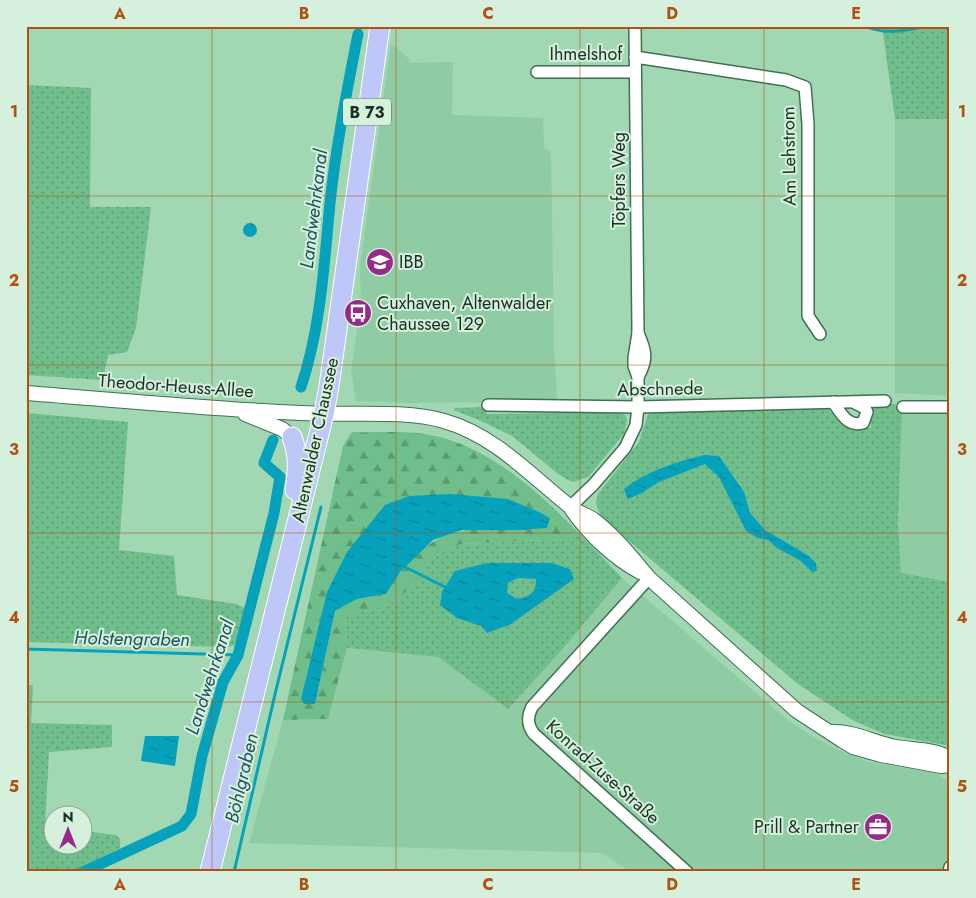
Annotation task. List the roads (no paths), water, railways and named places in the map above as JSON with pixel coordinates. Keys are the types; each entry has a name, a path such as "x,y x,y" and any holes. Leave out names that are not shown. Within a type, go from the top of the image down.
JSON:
{"main road":[{"name":"Altenwalder Chaussee","path":"210,872 324,414 380,26"},
{"name":"Altenwalder Chaussee","path":"289,556 289,533 298,472 298,459 292,437"}],"street":[{"name":"Töpfers Weg","path":"570,507 625,448 636,425 638,377 645,365 644,348 638,333 635,26"},
{"name":"Am Lehstrom","path":"635,57 786,80 805,87 808,124 808,316 820,334"},
{"name":"Ihmelshof","path":"537,72 636,72"},
{"name":"Theodor-Heuss-Allee","path":"26,393 237,410 408,415 445,421 478,434 500,449 570,507 595,520 630,554 649,578 797,711 853,747 881,756 941,766 950,765"},
{"name":"Abschnede","path":"488,405 638,407 884,401"},
{"path":"833,402 848,421 857,425 863,424 867,412 865,408 855,403"},
{"path":"903,406 950,407"},
{"path":"237,410 282,429 292,437"},
{"name":"Konrad-Zuse-Straße","path":"649,578 532,707 528,717 528,724 534,734 687,872"},
{"path":"831,732 845,732 895,747 934,752 950,758"},
{"path":"949,872 950,867"}],"water":[{"path":"250,223 255,225 257,230 255,235 250,237 245,235 243,230 245,225"},
{"path":"704,455 719,456 744,492 750,513 765,530 809,556 816,563 817,571 812,572 801,561 777,548 768,540 758,538 746,531 719,477 705,464 659,482 628,499 624,489 642,477 672,464"},
{"path":"450,494 508,499 550,518 547,528 462,530 433,540 401,571 386,594 357,599 335,611 315,704 304,704 301,699 327,592 347,552 385,505 409,496"},
{"path":"487,563 551,563 570,569 574,579 511,624 487,633 481,626 457,618 440,605 442,592 455,571","holes":["518,578 536,579 535,588 529,595 517,599 507,593 508,583"]},
{"path":"145,736 179,736 175,766 141,761"}],"waterway":[{"name":"Landwehrkanal","path":"358,34 360,26"},
{"path":"865,26 887,31 902,31 925,26"},
{"name":"Landwehrkanal","path":"301,387 308,364 317,319 335,160 358,34"},
{"name":"Landwehrkanal","path":"83,872 182,826 191,814 202,756 223,682 238,655 274,513 280,477 264,463 273,440"},
{"name":"Böhlgraben","path":"234,872 321,507"},
{"path":"405,567 445,587"},
{"name":"Holstengraben","path":"26,649 238,655"}],"place":[{"name":"IBB","path":"380,262"},
{"name":"Cuxhaven, Altenwalder Chaussee 129","path":"358,313"},
{"name":"Prill & Partner","path":"878,827"}]}
